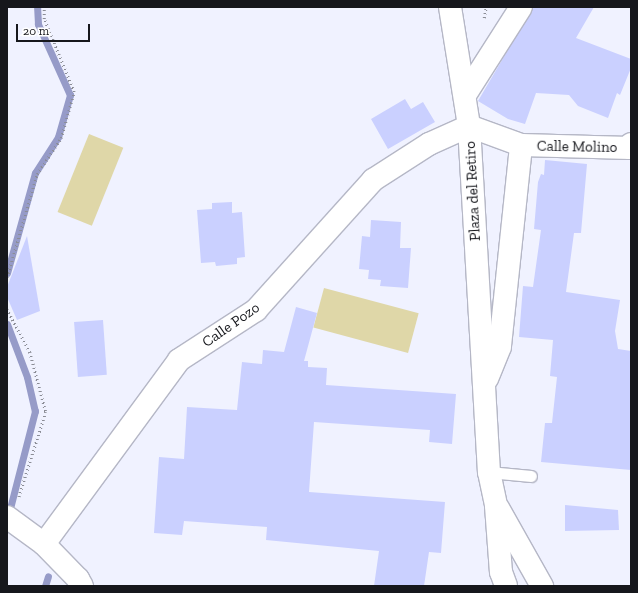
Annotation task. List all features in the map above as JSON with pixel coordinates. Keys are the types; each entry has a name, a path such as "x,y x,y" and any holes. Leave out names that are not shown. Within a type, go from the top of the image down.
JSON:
{"street":[{"path":"450,7 469,126"},
{"path":"465,95 521,7"},
{"name":"Plaza del Retiro","path":"484,386 500,346 521,145 469,126 484,386 489,472 496,506"},
{"name":"Calle Pozo","path":"44,544 179,360 256,310 373,180 429,144 469,126"},
{"name":"Calle Molino","path":"521,145 630,148 631,144"},
{"path":"496,506 504,581"},
{"path":"496,506 542,586"},
{"path":"10,518 44,544 78,579 82,586"}],"lane":[{"path":"489,472 531,476"}],"path":[{"path":"7,277 37,174 61,138 74,92 44,19 44,7"},
{"path":"7,309 30,352 46,412 10,518"}],"shaded area":[{"path":"89,134 123,148 92,226 58,212"},
{"path":"324,288 419,313 408,353 313,328"}],"building":[{"path":"533,7 594,7 576,38 631,59 631,68 620,95 617,93 608,118 578,106 569,95 536,93 525,124 508,119 478,101"},
{"path":"405,99 411,109 423,102 435,122 388,149 371,119"},
{"path":"545,160 587,164 581,233 574,233 566,292 620,300 615,331 618,349 631,351 631,470 541,462 545,423 552,423 557,377 550,376 553,340 519,337 523,286 533,287 541,230 534,229 538,182 541,174 544,175"},
{"path":"232,202 232,213 242,212 245,257 237,258 237,264 216,266 215,262 201,263 197,210 212,209 212,203"},
{"path":"371,220 401,222 400,248 411,248 408,288 380,286 381,280 368,279 369,270 359,269 362,236 370,237"},
{"path":"27,236 40,311 17,320 7,297 7,287"},
{"path":"296,307 317,313 304,361 308,361 308,367 327,368 326,385 456,394 452,444 429,442 430,430 314,422 309,492 445,502 441,553 429,552 424,586 374,586 379,551 266,540 267,527 184,521 182,535 154,533 159,457 184,459 187,407 237,410 242,362 262,364 263,350 284,352"},
{"path":"103,320 107,375 78,377 74,322"},
{"path":"565,505 618,510 619,530 565,531"}],"waterway":[{"path":"7,273 35,173 58,137 70,95 38,24 37,7"},
{"path":"7,324 27,377 35,411 9,512"},
{"path":"45,586 48,576"}]}
